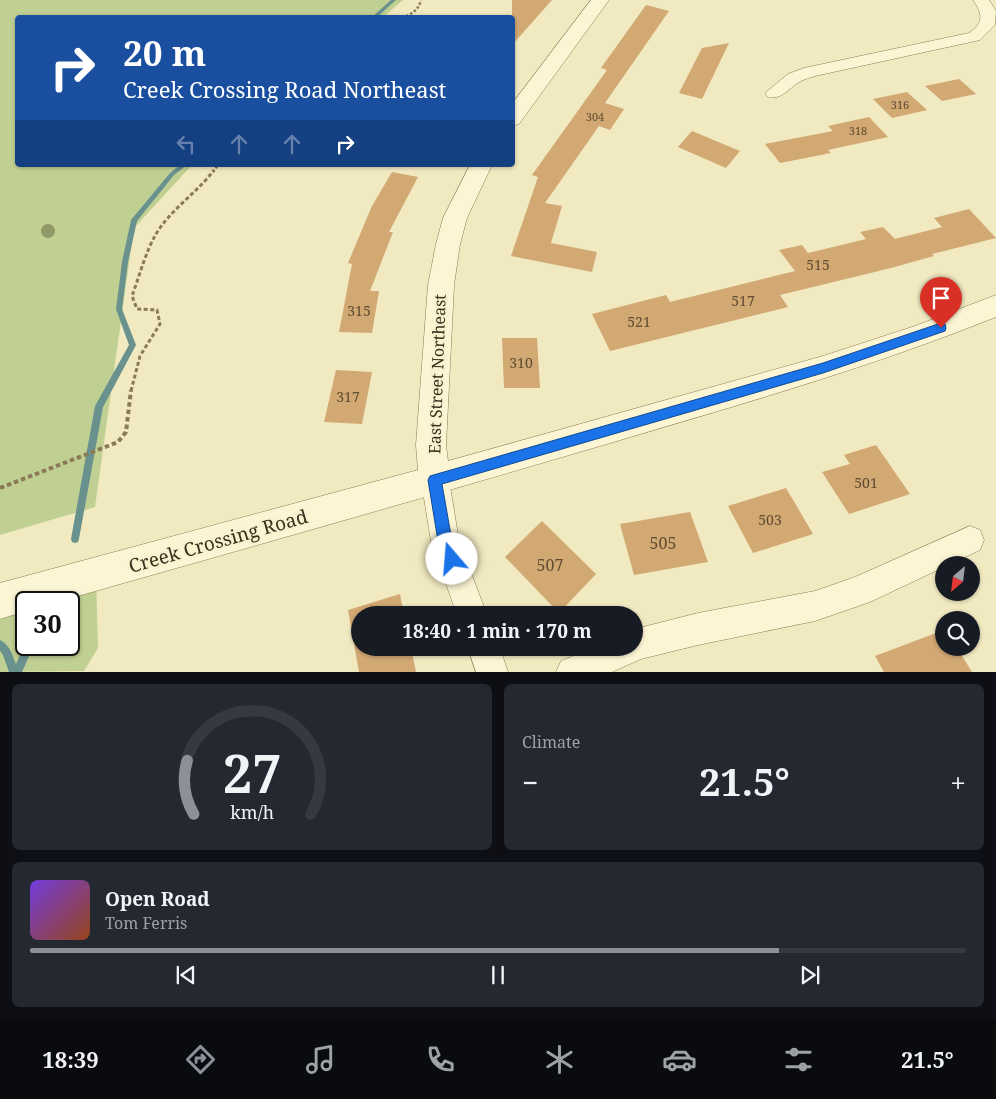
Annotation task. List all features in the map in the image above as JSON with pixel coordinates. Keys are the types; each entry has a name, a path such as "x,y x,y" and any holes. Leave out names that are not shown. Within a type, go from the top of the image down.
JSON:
{"street":[{"path":"515,115 600,0"},
{"path":"774,93 794,78 810,72 974,37 984,31 989,24 990,15 981,0"},
{"name":"East Street Northeast","path":"469,606 445,541 431,444 441,284 448,244 455,218 480,167"},
{"name":"Creek Crossing Road","path":"0,601 435,480 823,368 922,335 996,306"},
{"path":"643,643 698,629 815,606 859,591 970,540"},
{"path":"487,656 492,672"},
{"path":"572,672 611,656"}],"path":[{"path":"410,15 420,6 421,0"},
{"path":"0,488 110,446 118,442 126,432 131,388 140,356 160,324 157,310 137,309 132,296 156,234 181,204 203,185 216,167"}],"green space":[{"path":"0,0 403,0 386,15 15,15 15,167 190,167 134,228 95,507 0,535"},
{"path":"96,575 98,648 84,671 0,672 0,602 15,598 15,656 80,656 80,591 39,591"}],"building":[{"path":"512,0 552,0 515,42 515,15 512,15"},
{"path":"646,5 669,11 605,103 624,109 610,130 599,126 545,203 562,206 551,243 597,252 592,272 511,256 538,177 532,175 607,70 601,68"},
{"path":"729,43 702,99 679,93 702,48"},
{"path":"959,79 976,94 942,101 925,86"},
{"path":"907,92 927,110 892,118 873,99"},
{"path":"869,117 888,137 828,150 831,153 780,163 765,144 833,131 828,126"},
{"path":"692,131 740,151 726,168 678,147"},
{"path":"392,172 418,177 389,232 393,232 370,291 379,291 372,333 339,332 352,264 348,263 372,206"},
{"path":"969,209 996,238 932,254 934,256 891,268 780,295 788,307 610,351 592,314 666,295 670,302 795,271 779,250 802,245 808,253 866,239 860,232 883,227 895,239 942,227 934,218"},
{"path":"502,338 537,338 540,388 504,388"},
{"path":"336,370 372,372 362,424 324,422"},
{"path":"876,445 910,494 849,514 822,472 850,464 844,455"},
{"path":"786,488 813,534 753,553 728,506"},
{"path":"690,512 708,562 634,575 620,524"},
{"path":"542,521 596,574 566,606 552,606 505,557"},
{"path":"400,594 402,606 361,606"},
{"path":"351,609 351,627 348,610"},
{"path":"935,633 935,656 962,656 972,672 884,672 875,656"},
{"path":"356,656 413,656 416,672 359,672"}],"waterway":[{"path":"376,15 394,0"},
{"path":"75,539 99,406 133,345 119,309 125,262 134,220 172,174 181,167"},
{"path":"0,645 7,652 14,672"},
{"path":"17,672 24,656"}],"route":[{"path":"452,559 445,541 435,480 823,368 941,328"}]}
